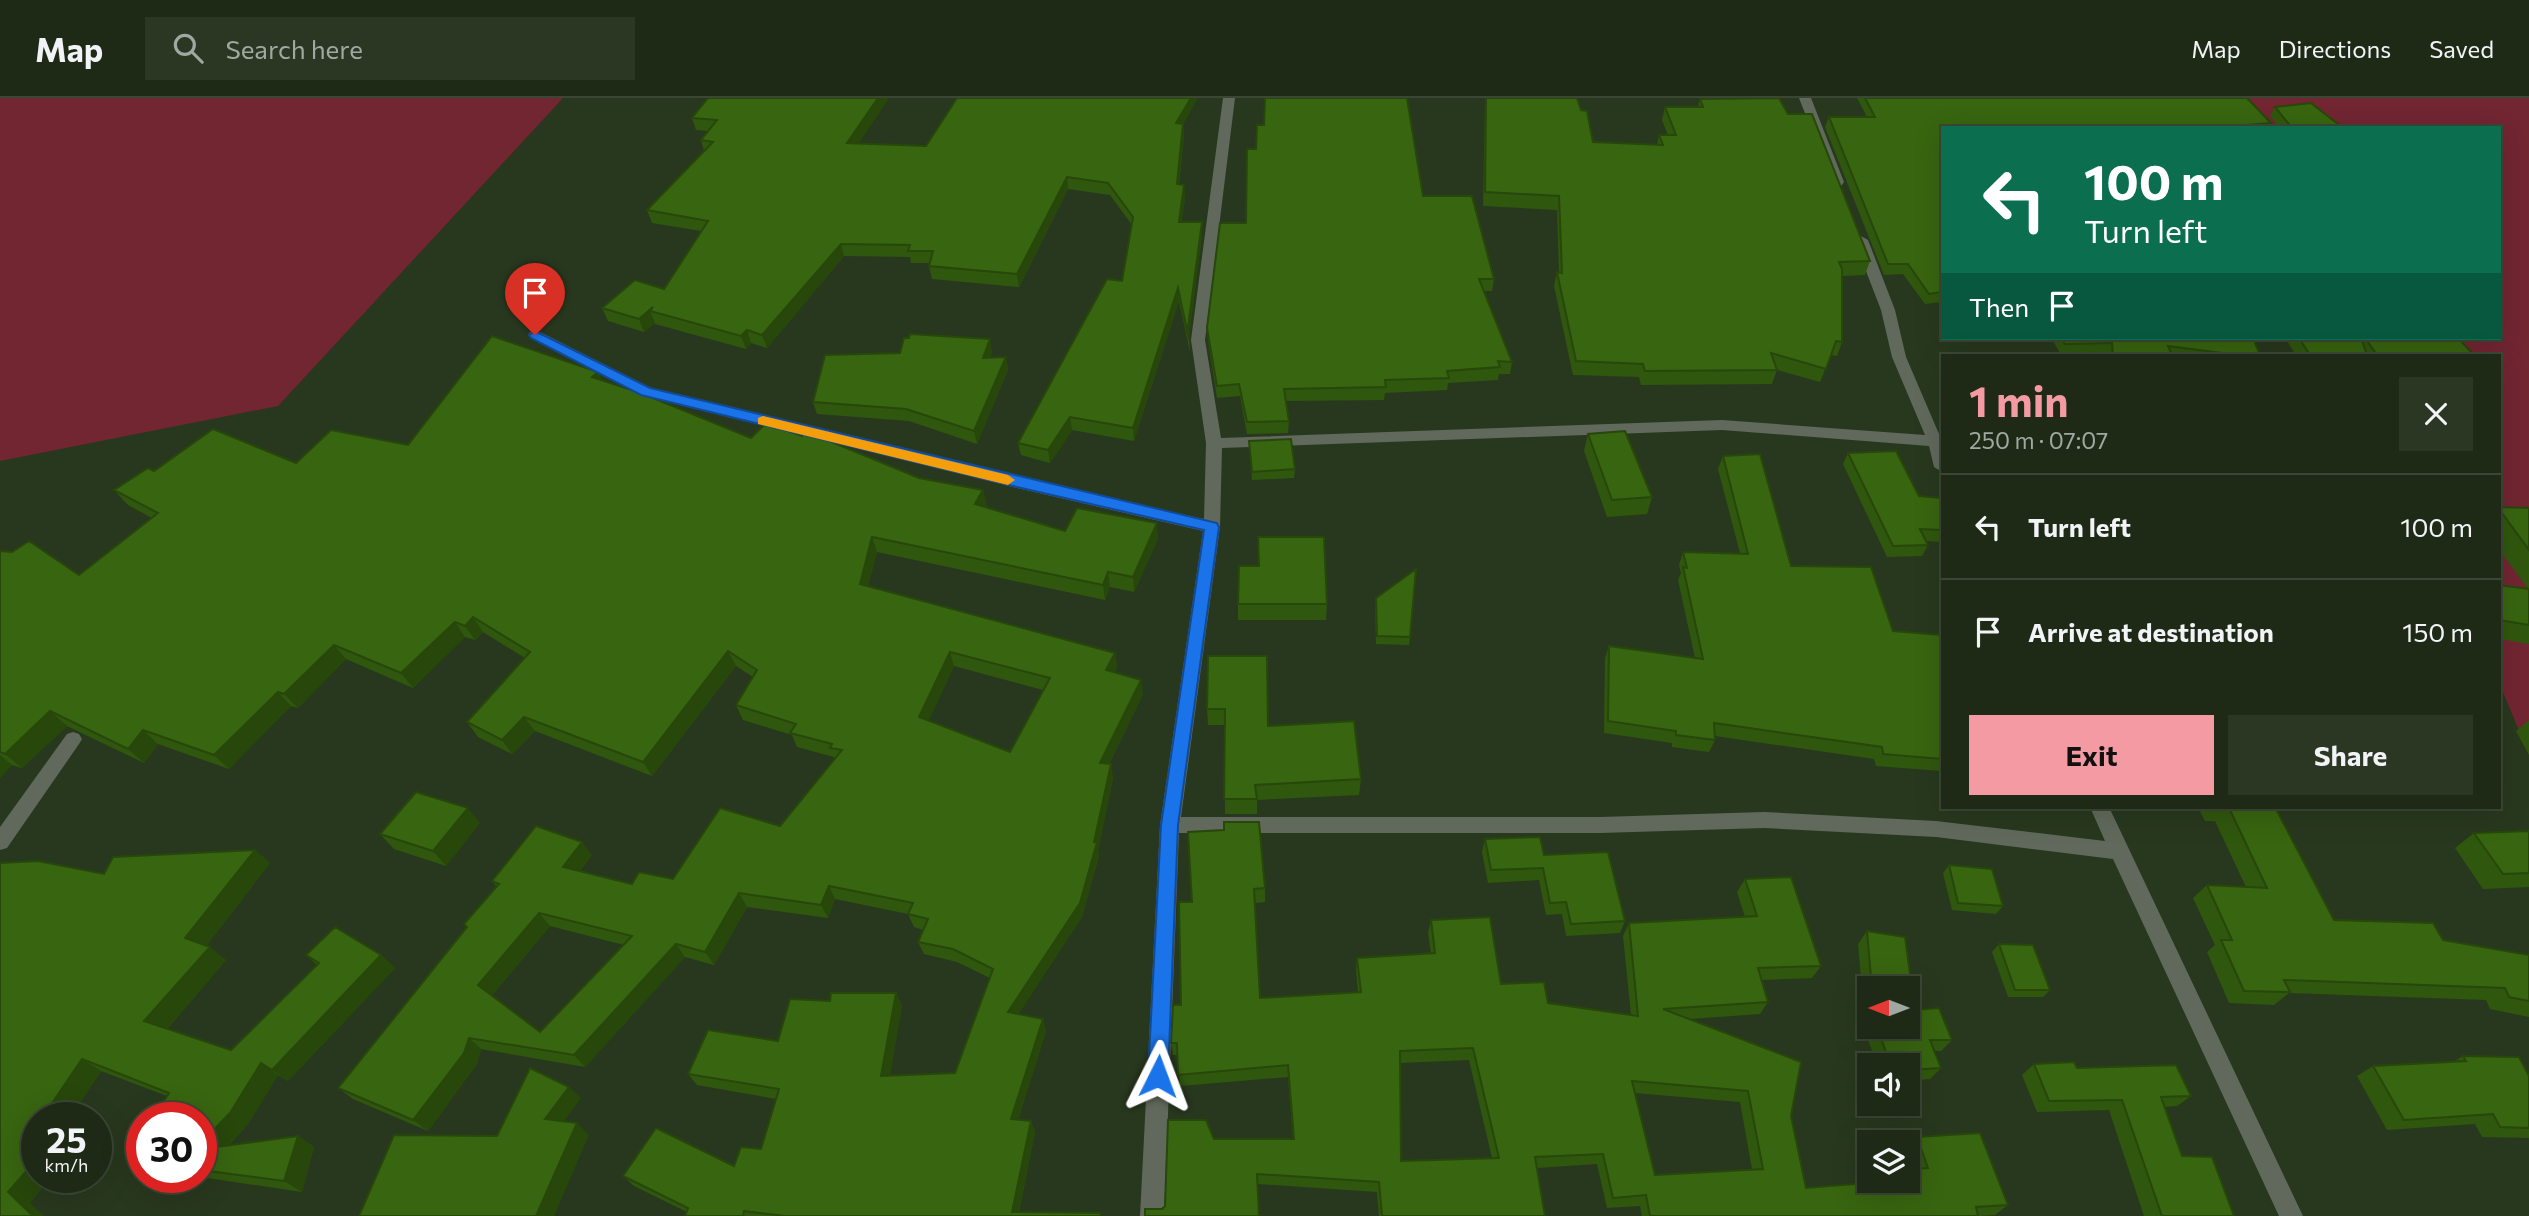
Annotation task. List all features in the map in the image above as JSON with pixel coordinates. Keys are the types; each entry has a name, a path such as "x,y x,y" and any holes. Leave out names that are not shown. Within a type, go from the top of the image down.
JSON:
{"street":[{"path":"1152,1216 1170,825 1212,527 1214,443 1198,340 1229,98"},
{"path":"1805,98 1843,195"},
{"path":"1853,220 1888,310 1899,357 1935,441 1941,463"},
{"path":"535,335 646,392 1212,527"},
{"path":"1214,443 1721,425 1935,441"},
{"path":"0,842 73,739"},
{"path":"2101,809 2291,1216"},
{"path":"1170,825 1600,825 1764,820 1936,829 2119,851"}],"shaded area":[{"path":"0,98 563,98 278,406 0,461"},
{"path":"2125,98 2529,98 2529,754 2501,688 2501,354 2361,354 2355,340 2501,340 2501,126 2178,126"}],"building":[{"path":"708,98 878,98 847,143 926,146 957,98 1191,98 1176,123 1183,124 1177,184 1184,185 1179,222 1202,222 1188,327 1189,340 1178,288 1133,428 1070,417 1048,450 1018,443 1107,279 1122,281 1133,217 1108,183 1067,177 1017,274 929,266 933,251 908,251 910,245 841,244 762,335 747,330 741,336 650,311 653,307 639,319 602,308 635,280 664,289 708,221 647,210 713,142 701,140 717,120 692,118"},
{"path":"1265,98 1407,98 1423,196 1472,196 1494,279 1479,279 1512,362 1498,361 1500,367 1447,371 1449,378 1385,380 1386,387 1284,389 1289,421 1247,422 1239,384 1217,386 1207,328 1220,223 1246,223 1247,149 1256,149 1257,125 1264,125"},
{"path":"1486,98 1577,98 1581,110 1587,111 1593,142 1663,145 1659,135 1676,135 1665,107 1703,107 1700,99 1779,98 1788,114 1812,114 1870,261 1839,262 1842,269 1842,342 1836,341 1826,369 1771,353 1777,370 1645,371 1643,364 1576,361 1557,272 1562,273 1559,196 1485,192"},
{"path":"1865,98 2247,98 2271,123 2234,126 1941,126 1941,292 1929,294 1908,264 1888,264 1829,117 1875,117"},
{"path":"2311,103 2340,126 2290,126 2275,107"},
{"path":"910,334 990,339 983,358 1006,357 974,431 906,409 813,402 825,355 900,353 904,338 909,338"},
{"path":"492,336 598,372 592,377 641,393 751,438 766,423 802,436 803,430 919,478 983,490 975,504 1065,531 1077,508 1157,523 1133,577 1108,572 1103,585 872,537 860,584 1115,653 1106,670 1141,680 1100,763 1111,764 1094,842 1097,842 1080,903 1008,1012 1043,1019 1011,1119 1031,1121 1012,1212 1100,1213 1100,1216 785,1216 744,1211 743,1216 685,1216 688,1208 623,1176 656,1128 734,1166 741,1147 761,1149 779,1089 688,1074 708,1030 778,1041 790,999 830,1001 831,993 896,993 881,1076 955,1073 993,969 953,949 918,942 928,919 908,914 913,903 829,886 821,905 739,893 705,952 676,944 574,1055 469,1038 464,1053 413,1120 338,1088 467,927 464,924 499,884 492,881 536,826 582,842 563,867 632,884 639,872 673,879 720,808 780,826 842,750 830,748 832,744 790,733 796,724 736,705 757,670 728,651 643,762 524,717 502,740 467,722 530,652 473,617 465,626 455,622 401,673 334,645 284,694 278,692 214,755 143,730 128,749 50,711 5,754 0,752 0,551 12,552 29,541 79,575 158,513 114,490 148,468 154,471 213,429 296,463 331,430 408,445","holes":["950,652 1050,678 1010,752 919,717","539,913 632,936 540,1032 478,985"]},
{"path":"2062,340 2254,340 2260,354 2229,354 2168,346 2172,354 2113,354 2112,343 2065,344"},
{"path":"2300,340 2362,340 2367,354 2309,354"},
{"path":"2366,340 2460,340 2473,354 2376,354"},
{"path":"1625,431 1652,497 1612,500 1588,434"},
{"path":"1291,439 1295,469 1252,472 1249,441"},
{"path":"1896,451 1919,496 1941,498 1941,530 1920,529 1928,545 1893,546 1848,453"},
{"path":"1760,454 1791,566 1871,567 1893,631 1941,635 1941,759 1883,754 1882,747 1714,723 1715,740 1608,721 1609,646 1703,659 1683,567 1687,568 1683,552 1748,554 1723,456"},
{"path":"2501,507 2529,508 2529,550 2501,512"},
{"path":"1258,537 1324,537 1327,604 1238,604 1239,566 1259,566"},
{"path":"1416,569 1410,637 1377,636 1376,598"},
{"path":"2501,585 2529,589 2529,625 2501,620"},
{"path":"1208,656 1267,656 1268,726 1354,721 1361,779 1255,785 1257,799 1224,799 1225,709 1207,709"},
{"path":"416,792 468,808 433,851 380,834"},
{"path":"2229,809 2276,809 2334,920 2433,923 2443,940 2529,955 2529,1001 2509,997 2505,988 2284,980 2290,992 2244,991 2221,940 2232,940 2207,885 2267,888"},
{"path":"1224,822 1259,822 1265,888 1254,889 1260,998 1361,992 1357,958 1435,953 1431,920 1490,917 1501,984 1544,982 1548,1003 1638,1016 1629,923 1757,916 1745,879 1791,877 1821,966 1758,968 1768,1002 1663,1009 1801,1062 1791,1116 1806,1188 1857,1184 1857,1193 1920,1193 1920,1169 1928,1168 1920,1145 1920,1137 1980,1133 2008,1205 1976,1207 1978,1216 1650,1216 1646,1195 1613,1198 1603,1154 1535,1157 1545,1216 1382,1216 1379,1182 1257,1174 1259,1216 1145,1216 1145,1209 1162,1209 1165,1206 1168,1120 1206,1120 1214,1139 1294,1139 1288,1065 1178,1075 1177,1043 1171,1043 1173,1005 1181,1005 1179,902 1192,902 1188,832 1224,830","holes":["1473,1048 1499,1158 1401,1161 1400,1051","1632,1081 1748,1091 1763,1169 1655,1175"]},
{"path":"2529,831 2529,873 2503,874 2474,833"},
{"path":"1540,837 1544,855 1608,852 1625,921 1571,924 1566,902 1550,903 1543,868 1491,870 1485,839"},
{"path":"255,850 185,938 210,947 144,1021 231,1050 319,963 306,955 335,927 381,955 272,1070 261,1063 230,1113 217,1126 217,1102 163,1102 169,1093 82,1059 53,1102 21,1102 21,1177 8,1192 33,1216 0,1216 0,863 38,861 104,874 113,857"},
{"path":"1949,865 1992,869 2003,906 1958,903"},
{"path":"1867,931 1905,937 1910,976 1871,976"},
{"path":"1999,944 2033,945 2050,990 2015,990"},
{"path":"1939,1008 1952,1040 1930,1040 1941,1068 1920,1069 1920,1053 1886,1053 1882,1040 1920,1040 1920,1010"},
{"path":"2463,1056 2519,1057 2529,1076 2529,1128 2500,1127 2493,1114 2404,1120 2373,1066 2466,1061"},
{"path":"2074,1062 2077,1068 2176,1065 2191,1096 2161,1097 2182,1156 2212,1157 2234,1216 2162,1216 2122,1100 2049,1101 2034,1064"},
{"path":"530,1068 569,1087 545,1119 577,1123 536,1216 359,1216 394,1135 497,1136"},
{"path":"298,1136 284,1181 217,1172 217,1147"}],"slow traffic":[{"path":"763,421 1008,480"}],"route":[{"path":"535,335 646,392 1212,527 1170,825 1158,1076"}]}
